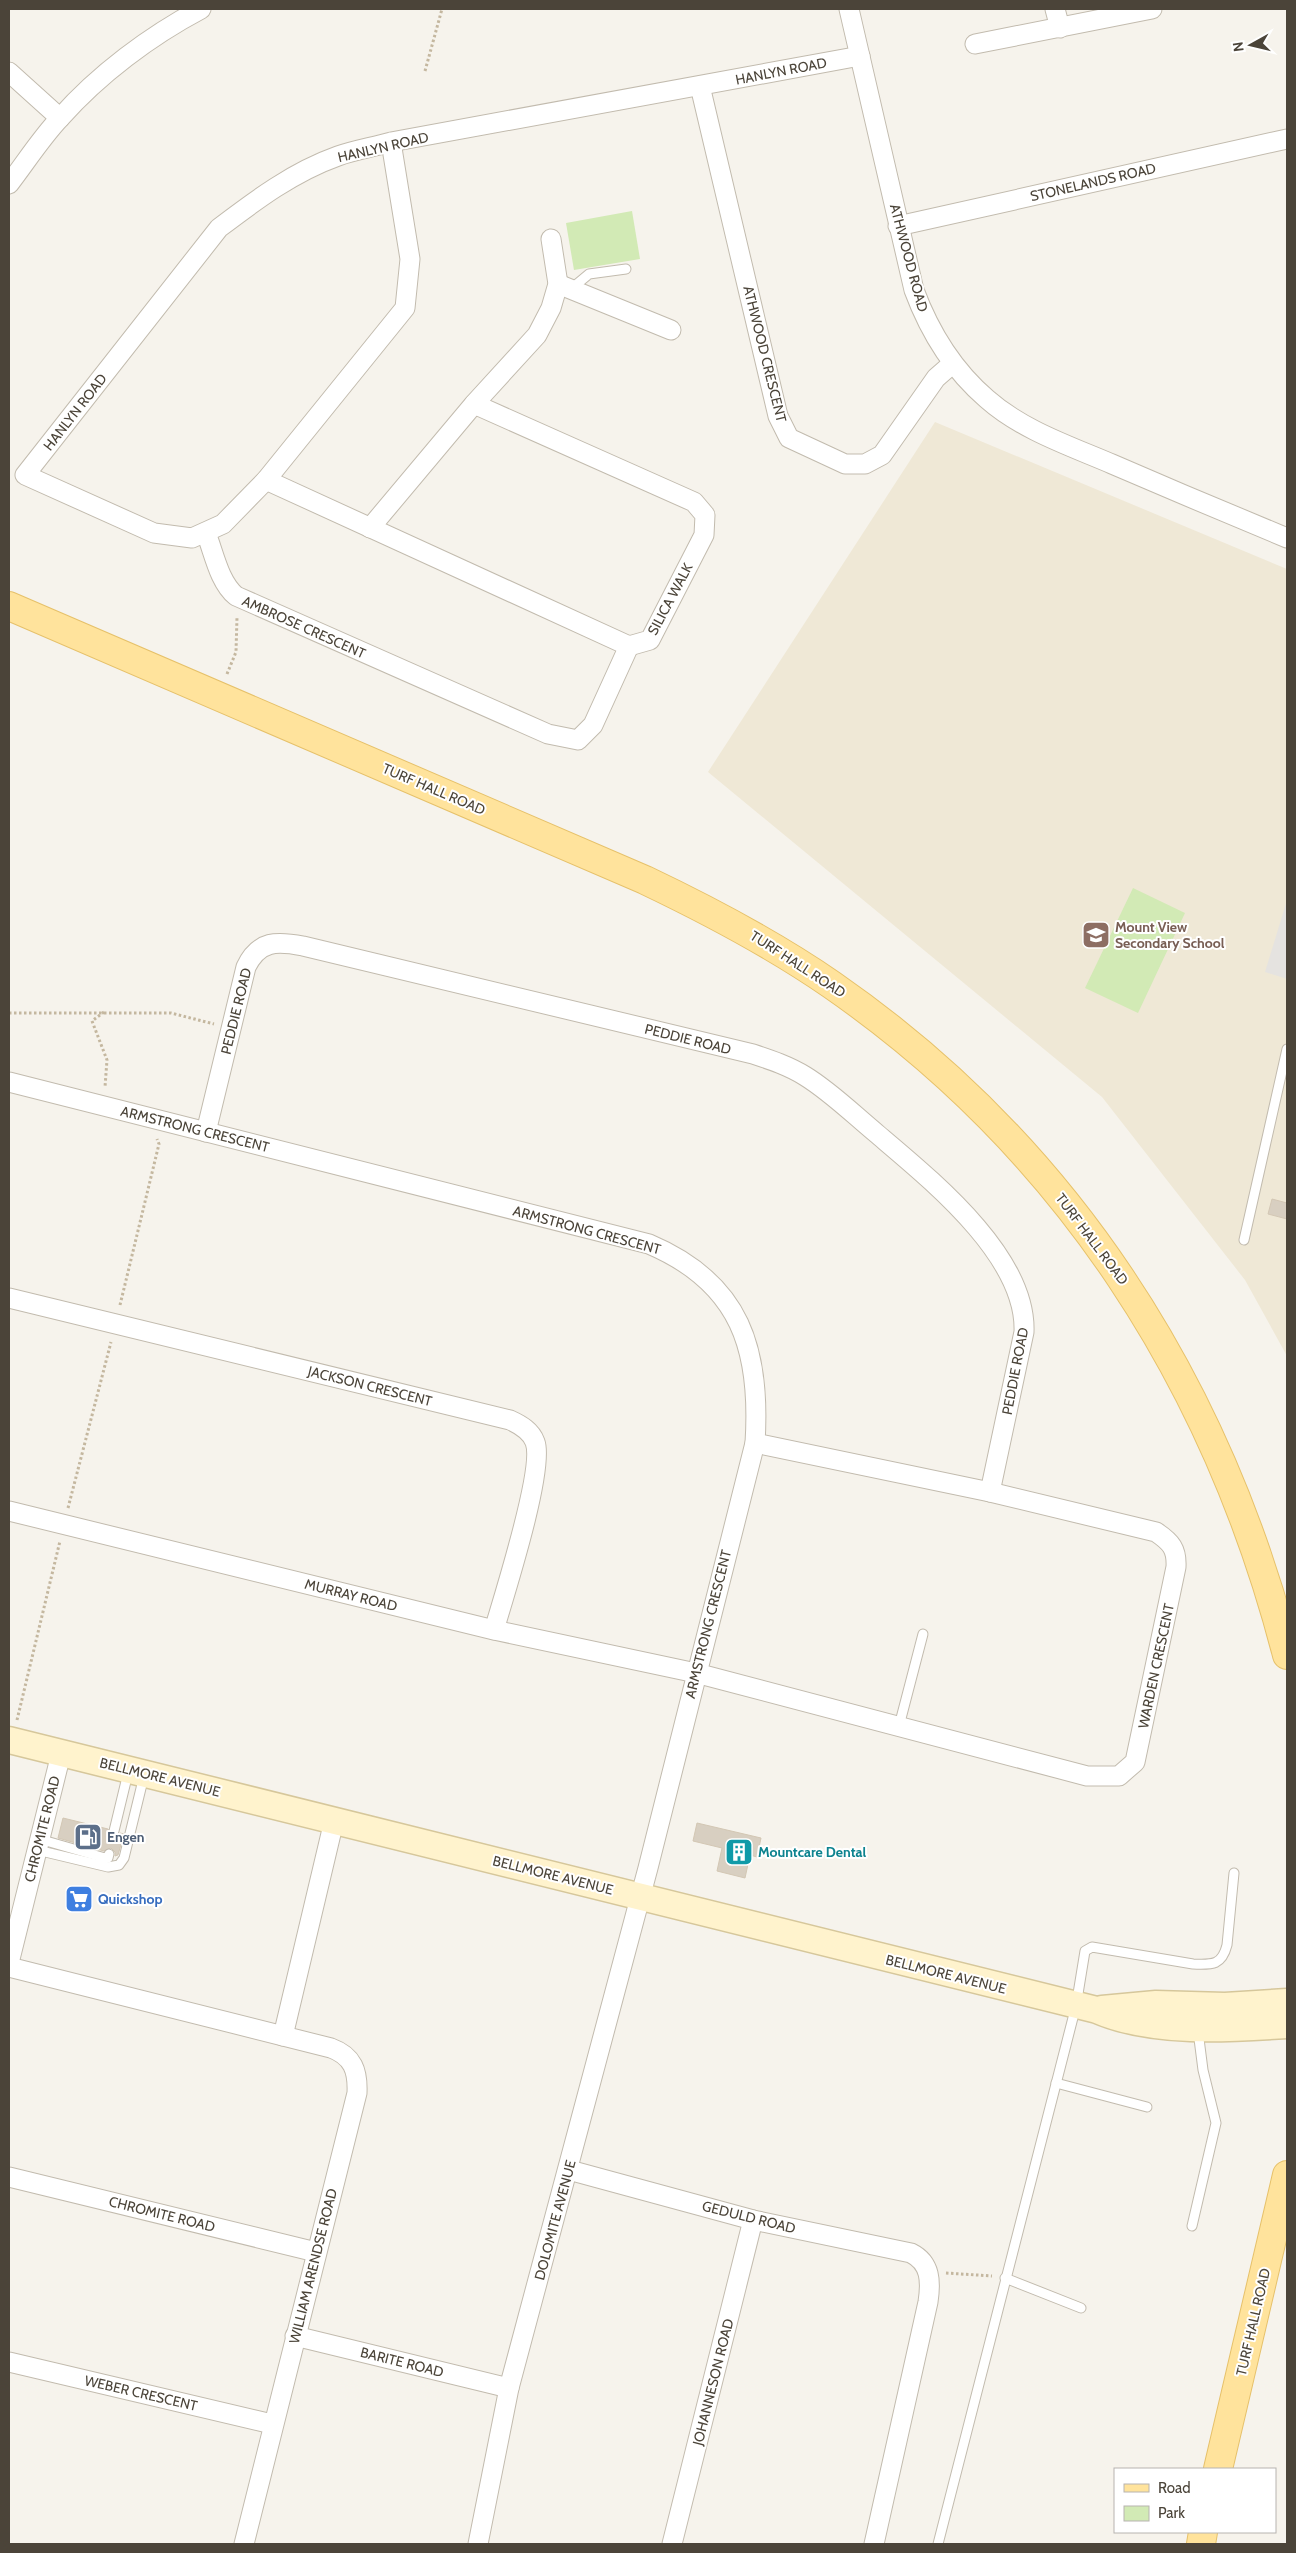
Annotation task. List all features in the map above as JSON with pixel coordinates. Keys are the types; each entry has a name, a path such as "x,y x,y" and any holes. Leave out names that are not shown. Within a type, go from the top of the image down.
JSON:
{"main road":[{"name":"TURF HALL ROAD","path":"9,606 662,888 720,916 800,963 865,1009 907,1042 966,1094 1045,1178 1100,1247 1133,1294 1184,1382 1212,1438 1238,1500 1259,1559 1287,1655"},
{"name":"TURF HALL ROAD","path":"1218,2468 1287,2175"}],"street":[{"path":"9,184 60,118 101,78 163,29 201,9"},
{"name":"ATHWOOD ROAD","path":"849,9 914,290 927,323 952,364 989,401 1022,423 1060,442 1287,538"},
{"path":"1056,9 1060,28"},
{"path":"975,44 1152,9"},
{"name":"HANLYN ROAD","path":"206,533 192,538 154,533 17,472 219,228 257,199 298,173 339,156 391,142 860,56"},
{"path":"9,72 60,118"},
{"name":"ATHWOOD CRESCENT","path":"700,86 778,416 789,438 845,464 865,464 882,455 936,378 952,364"},
{"name":"STONELANDS ROAD","path":"898,226 1287,138"},
{"path":"206,533 223,524 266,480 405,308 410,259 391,142"},
{"path":"370,528 474,404 537,335 564,286 552,239"},
{"path":"564,286 671,330"},
{"name":"SILICA WALK","path":"474,404 694,502 705,515 704,535 650,640 629,646"},
{"path":"266,480 629,646"},
{"name":"AMBROSE CRESCENT","path":"206,533 224,581 229,591 236,596 548,734 578,740 593,725 629,646"},
{"name":"PEDDIE ROAD","path":"206,1132 246,967 251,957 264,946 289,943 753,1054 788,1067 821,1087 943,1190 986,1240 1012,1279 1023,1306 1024,1332 990,1492"},
{"name":"ARMSTRONG CRESCENT","path":"9,1082 649,1244 670,1253 712,1285 740,1323 748,1343 756,1385 755,1443 648,1868 638,1897"},
{"name":"JACKSON CRESCENT","path":"9,1298 510,1420 521,1425 531,1434 536,1444 536,1476 494,1630"},
{"name":"WARDEN CRESCENT","path":"696,1673 1088,1776 1119,1776 1135,1762 1176,1567 1176,1555 1172,1544 1156,1532 990,1492 755,1443"},
{"name":"MURRAY ROAD","path":"9,1511 494,1630 696,1673"},
{"name":"BELLMORE AVENUE","path":"12,1733 61,1754 137,1771 1086,2008 1131,2023 1198,2027 1287,2025"},
{"name":"CHROMITE ROAD","path":"9,1963 61,1754"},
{"path":"283,2036 334,1821"},
{"name":"DOLOMITE AVENUE","path":"478,2544 509,2388 569,2170 638,1897"},
{"name":"WILLIAM ARENDSE ROAD","path":"9,1967 340,2051 348,2057 354,2066 358,2079 357,2093 272,2424 244,2544"},
{"name":"BELLMORE AVENUE","path":"1086,2008 1156,2004 1225,2006 1287,2002"},
{"name":"GEDULD ROAD","path":"569,2170 753,2220 911,2253 927,2268"},
{"name":"CHROMITE ROAD","path":"9,2177 316,2252"},
{"name":"JOHANNESON ROAD","path":"672,2544 753,2220"},
{"path":"874,2544 928,2302 927,2268"},
{"name":"BARITE ROAD","path":"296,2336 509,2388"},
{"name":"WEBER CRESCENT","path":"9,2362 272,2424"}],"lane":[{"path":"564,286 589,274 626,269"},
{"path":"1244,1240 1287,1049"},
{"path":"899,1726 923,1634"},
{"path":"114,1831 137,1771"},
{"path":"38,1844 108,1867 118,1865 124,1858 137,1771"},
{"path":"38,1844 105,1858 108,1858 109,1854"},
{"path":"938,2544 1004,2278 1056,2083 1086,2008 1084,1951 1089,1947 1193,1964 1208,1965 1219,1961 1224,1956 1227,1945 1234,1873"},
{"path":"1192,2226 1216,2123 1198,2042 1198,2027"},
{"path":"1056,2083 1147,2107"},
{"path":"1004,2278 1081,2308"}],"path":[{"path":"425,71 442,9"},
{"path":"225,679 236,652 236,596"},
{"path":"103,1106 108,1060 92,1020 104,1012"},
{"path":"9,1013 171,1013 231,1029"},
{"path":"118,1313 159,1144 154,1131"},
{"path":"67,1513 113,1334"},
{"path":"12,1733 61,1536"},
{"path":"927,2268 1004,2278"}],"shaded area":[{"name":"Mount View Secondary School","path":"935,422 1287,569 1287,1356 1245,1280 1102,1097 708,772"},
{"path":"1287,900 1287,979 1265,972"}],"green space":[{"path":"632,211 640,259 574,270 566,223"},
{"path":"1133,888 1185,913 1138,1013 1085,988"}],"building":[{"path":"1272,1199 1287,1203 1287,1219 1268,1214"},
{"path":"63,1818 108,1829 112,1837 116,1837 120,1833 124,1834 118,1855 115,1856 115,1852 111,1848 104,1851 58,1838"},
{"name":"Mountcare Dental","path":"697,1823 761,1838 757,1857 750,1855 745,1878 717,1871 722,1848 693,1841"}],"place":[{"name":"Mount View Secondary School","path":"1096,935"},
{"name":"Engen","path":"88,1837"},
{"name":"Mountcare Dental","path":"739,1852"},
{"name":"Quickshop","path":"79,1899"}]}
